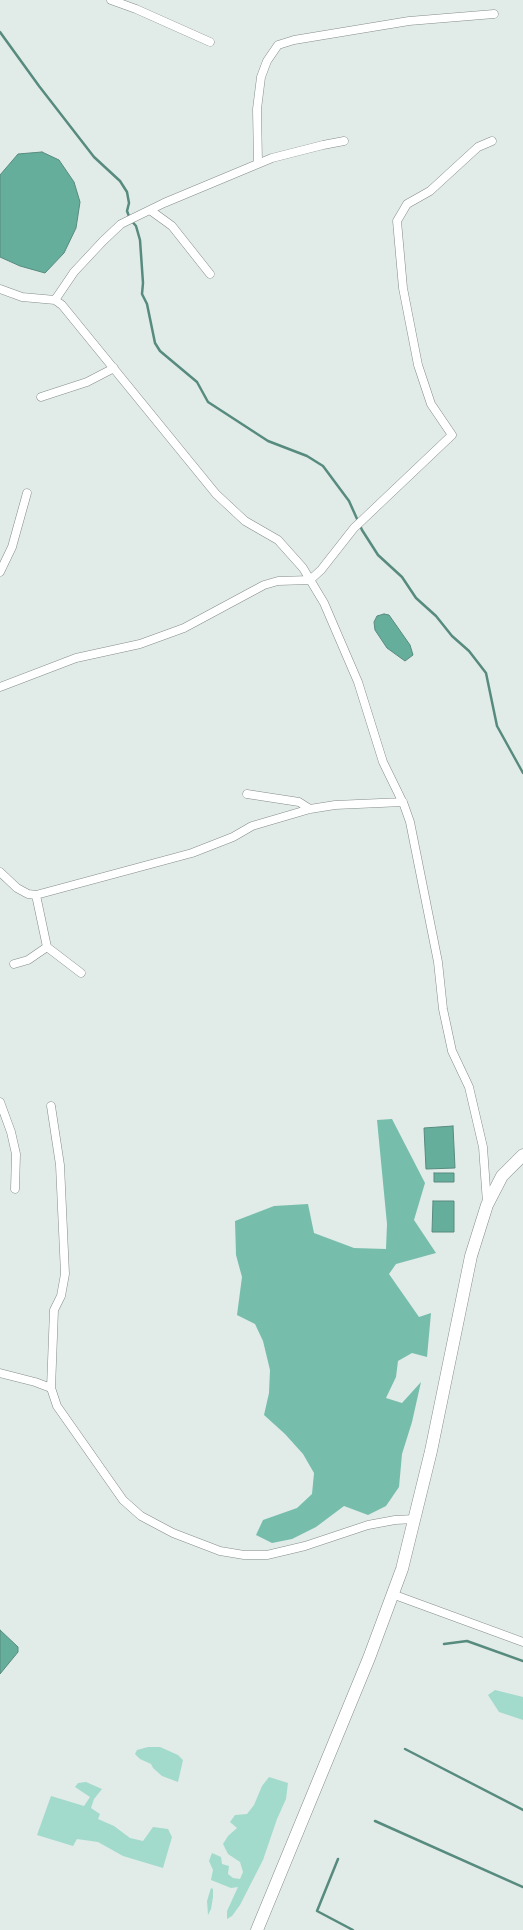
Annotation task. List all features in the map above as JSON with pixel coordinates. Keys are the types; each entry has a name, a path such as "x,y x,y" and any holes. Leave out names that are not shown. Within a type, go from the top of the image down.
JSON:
{"main road":[{"path":"257,1930 369,1658 402,1569 431,1451 471,1256 487,1205 502,1176 523,1155"}],"street":[{"path":"112,0 210,42"},
{"path":"258,164 257,108 261,77 267,61 278,45 294,40 409,21 494,14"},
{"path":"55,300 74,272 103,241 122,224 150,210 272,158 344,141"},
{"path":"0,687 76,658 140,644 184,628 255,589 271,582 310,580 321,570 354,528 452,435 431,404 418,365 403,288 397,221 407,204 430,191 478,146 492,141"},
{"path":"150,210 172,226 210,274"},
{"path":"0,289 22,297 55,300 62,305 216,494 245,520 278,540 302,568 324,604 358,682 383,762 403,802 410,822 437,954 443,1009 452,1051 469,1087 483,1147 487,1205"},
{"path":"41,397 87,382 114,368"},
{"path":"0,572 12,547 27,493"},
{"path":"247,794 299,802 310,809"},
{"path":"0,872 17,888 28,894 36,895 192,853 233,837 252,826 310,809 335,805 403,802"},
{"path":"36,895 47,947 81,973"},
{"path":"14,964 28,960 47,947"},
{"path":"0,1102 11,1132 16,1154 15,1188"},
{"path":"51,1106 60,1165 65,1274 61,1296 54,1310 51,1388 57,1406 123,1500 141,1516 173,1533 220,1551 244,1555 267,1555 305,1546 368,1525 395,1520 415,1519"},
{"path":"0,1373 35,1382 51,1388"},
{"path":"392,1594 523,1642"}],"shaded area":[{"path":"42,152 59,160 74,182 80,202 76,228 64,253 45,273 20,266 0,257 0,175 18,154"},
{"path":"384,614 389,615 410,645 413,655 405,661 387,648 375,630 374,622 377,616"},
{"path":"392,1119 425,1183 414,1220 436,1253 396,1264 389,1274 419,1317 431,1313 427,1357 412,1353 398,1361 396,1377 386,1398 402,1403 421,1382 412,1422 402,1454 399,1487 386,1506 368,1515 344,1506 316,1527 292,1539 272,1543 256,1535 263,1520 297,1508 312,1494 314,1473 303,1454 285,1434 264,1415 269,1393 270,1370 263,1341 255,1324 237,1315 242,1277 236,1255 235,1221 274,1206 308,1204 314,1233 354,1248 386,1249 387,1224 377,1120"},
{"path":"453,1126 455,1168 426,1169 424,1128"},
{"path":"434,1173 454,1173 454,1182 434,1182"},
{"path":"433,1201 454,1201 454,1232 432,1232"},
{"path":"0,1630 18,1647 18,1652 0,1674"},
{"path":"495,1690 523,1697 523,1720 499,1712 488,1695"},
{"path":"148,1747 160,1747 178,1755 183,1760 178,1782 162,1776 153,1768 151,1764 140,1759 135,1754 137,1750"},
{"path":"269,1777 288,1783 286,1799 277,1819 263,1860 240,1905 232,1916 227,1919 227,1911 238,1887 231,1888 211,1880 213,1870 209,1861 212,1853 221,1857 222,1864 229,1866 228,1874 233,1878 240,1879 243,1872 240,1862 228,1854 223,1844 228,1836 237,1828 230,1822 235,1815 247,1814 254,1805 262,1786"},
{"path":"86,1782 102,1789 94,1799 91,1808 100,1814 98,1819 114,1826 130,1838 143,1841 153,1827 168,1829 172,1837 163,1868 123,1856 98,1842 77,1839 73,1846 37,1835 51,1796 84,1806 90,1797 75,1787 78,1783"},
{"path":"211,1888 213,1889 213,1897 211,1909 208,1915 207,1901"}],"waterway":[{"path":"0,32 39,86 94,157 120,181 127,192 129,203 127,211 130,219 136,226 140,240 143,283 142,294 147,304 155,343 160,351 197,382 208,402 268,441 307,456 323,466 349,501 362,530 378,555 402,577 416,598 436,616 452,636 469,651 486,673 497,726 523,773"},
{"path":"444,1644 467,1641 523,1661"},
{"path":"405,1749 523,1810"},
{"path":"375,1821 523,1887"},
{"path":"338,1859 317,1911 353,1930"}]}
